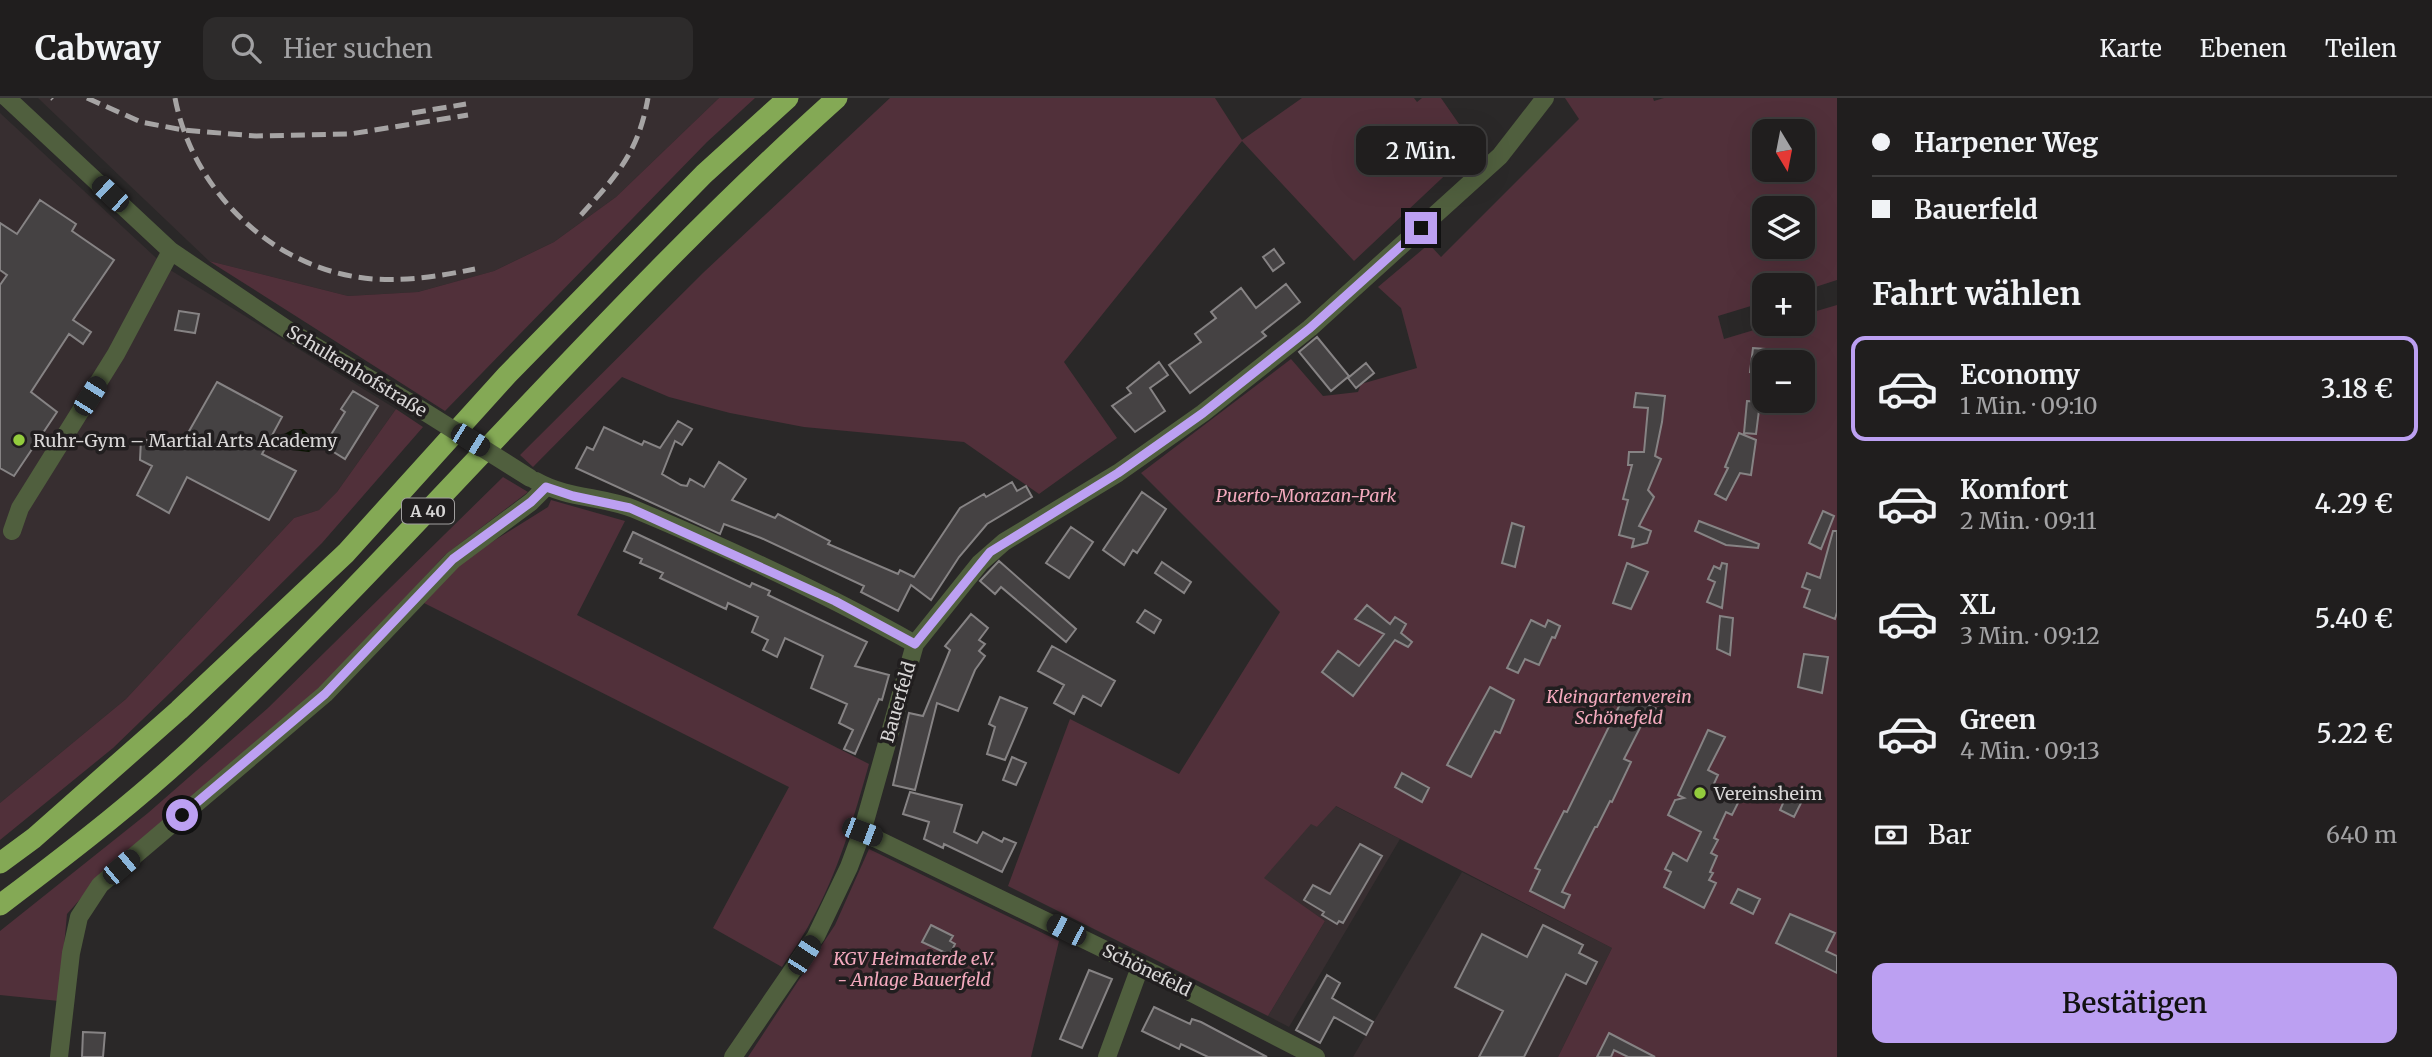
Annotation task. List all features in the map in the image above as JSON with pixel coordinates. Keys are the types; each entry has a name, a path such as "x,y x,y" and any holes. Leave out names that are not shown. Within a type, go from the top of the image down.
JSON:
{"highway":[{"name":"A 40","path":"0,863 34,838 179,710 346,553 507,375 705,174 788,98"},
{"name":"A 40","path":"0,905 88,838 211,732 375,568 629,298 727,200 837,98"}],"street":[{"name":"Schultenhofstraße","path":"7,98 171,251 291,332 530,478 546,487 573,496 630,508 861,613 915,644"},
{"name":"Bauerfeld","path":"733,1057 816,936 839,889 862,832 915,644 980,563 996,547 1118,473 1203,413 1310,328 1500,156 1545,98"},
{"path":"12,531 20,508 116,354 171,251"},
{"path":"59,1057 71,953 79,917 100,885 325,694 453,559 531,502 546,487"},
{"name":"Schönefeld","path":"862,832 1140,967 1316,1057"},
{"path":"1107,1057 1140,967"}],"shaded area":[{"path":"38,98 719,98 616,197 554,242 494,271 418,292 348,296 209,261"},
{"path":"0,113 167,268 396,409 337,492 319,510 294,518 126,699 0,803"},
{"path":"294,429 303,429 314,440 314,448 309,452 282,449 278,442 284,434"},
{"path":"1335,806 1400,839 1289,1027 1268,1016 1325,921 1263,878 1311,823 1317,827"},
{"path":"1462,872 1612,948 1558,1057 1353,1057"}],"green space":[{"path":"719,98 755,98 707,142 445,411 209,261 348,296 418,292 494,271 554,242 616,197"},
{"path":"890,98 1215,98 1242,140 1302,98 1414,98 1417,102 1422,98 1441,98 1475,147 1354,261 1242,141 1064,362 1117,438 1039,494 964,442 804,427 730,413 669,397 622,377 533,467 520,455 704,272"},
{"path":"1565,98 1653,98 1654,101 1664,98 1837,98 1837,280 1815,287 1815,273 1752,273 1752,306 1718,316 1724,339 1752,331 1752,336 1815,336 1815,311 1837,305 1837,1057 1558,1057 1612,948 1336,806 1317,827 1311,824 1264,878 1325,921 1268,1016 1008,886 1070,719 1179,774 1280,612 1141,473 1291,359 1323,396 1358,392 1361,384 1417,368 1401,308 1378,287 1429,244 1441,257 1579,119"},
{"path":"396,409 423,427 322,543 113,748 0,840 0,803 126,699 294,518 319,510 337,492"},
{"path":"503,477 528,492 445,555 320,690 98,879 67,914 59,1001 0,995 0,931 148,813 268,708"},
{"path":"551,500 625,521 577,615 869,764 851,824 821,903 782,967 713,928 789,787 420,601 466,558 548,507"},
{"name":"KGV Heimaterde e.V. - Anlage Bauerfeld","path":"869,849 1059,941 1031,1057 748,1057 835,925"}],"building":[{"path":"40,200 76,224 72,231 114,260 73,320 91,332 83,344 69,334 31,392 57,412 14,476 0,468 0,285 7,275 0,270 0,223 17,234"},
{"path":"1274,249 1284,263 1273,271 1263,257"},
{"path":"1286,284 1300,302 1262,332 1266,336 1190,393 1169,365 1201,342 1195,334 1216,318 1211,312 1241,288 1256,308"},
{"path":"179,311 199,314 195,333 175,330"},
{"path":"1317,337 1349,376 1331,391 1299,352"},
{"path":"1159,362 1168,375 1150,388 1165,411 1135,432 1112,406 1131,393 1127,388"},
{"path":"1366,363 1374,373 1356,388 1348,378"},
{"path":"217,382 282,417 262,454 296,471 269,520 187,477 169,513 137,495 152,466 140,460 141,440 184,440"},
{"path":"353,391 378,406 345,459 324,446 345,412 341,409"},
{"path":"1636,393 1665,396 1655,456 1661,459 1648,490 1654,497 1639,526 1651,531 1647,543 1632,547 1634,539 1619,535 1628,500 1623,499 1632,465 1628,465 1629,452 1644,452 1648,408 1634,407"},
{"path":"1747,401 1752,401 1752,413 1759,413 1756,434 1744,433"},
{"path":"678,421 692,429 682,445 675,441 662,474 681,485 687,486 690,479 704,487 719,462 746,479 732,500 775,518 778,514 830,541 828,544 898,574 900,570 914,577 960,508 984,494 986,497 1012,482 1017,491 1026,486 1032,497 987,524 959,557 931,600 911,585 898,611 861,592 864,586 761,538 724,524 720,534 576,468 587,447 593,450 604,427 642,445 644,441 660,448"},
{"path":"1739,433 1756,440 1751,475 1740,473 1726,500 1715,494 1728,468 1725,467"},
{"path":"1142,492 1166,509 1137,553 1133,550 1124,565 1103,550"},
{"path":"1823,511 1834,516 1821,549 1809,543"},
{"path":"1699,521 1759,544 1758,548 1726,545 1695,531"},
{"path":"1512,523 1524,527 1515,567 1502,563"},
{"path":"1071,527 1093,542 1069,578 1046,563"},
{"path":"1833,531 1837,531 1835,619 1804,607 1810,590 1802,587 1807,573 1820,578"},
{"path":"633,532 750,587 752,583 770,591 768,595 867,642 855,666 889,675 882,700 879,699 855,754 844,749 853,730 839,723 847,704 811,688 823,656 785,638 777,657 763,650 768,640 752,632 758,617 728,603 726,609 660,578 663,573 640,563 642,559 624,551"},
{"path":"999,561 1076,629 1066,642 1001,587 995,594 980,581"},
{"path":"1162,562 1191,582 1184,593 1155,573"},
{"path":"1627,563 1648,572 1631,609 1613,603"},
{"path":"1722,563 1727,564 1722,608 1707,602 1715,582 1708,579 1714,566 1720,569"},
{"path":"1367,605 1390,624 1395,617 1406,624 1401,633 1412,642 1408,647 1395,640 1353,696 1322,672 1338,651 1359,666 1384,634 1355,619"},
{"path":"1145,610 1161,620 1154,633 1137,622"},
{"path":"971,614 988,628 979,640 985,644 979,651 985,656 975,670 958,711 937,703 915,790 893,785 909,713 923,716 950,650 945,646"},
{"path":"1720,616 1733,618 1730,655 1717,649"},
{"path":"1531,620 1545,627 1548,620 1560,626 1539,665 1525,659 1518,673 1507,668"},
{"path":"1052,646 1115,681 1101,706 1083,696 1074,714 1054,703 1064,685 1038,671"},
{"path":"1804,654 1828,657 1822,693 1798,687"},
{"path":"1490,687 1514,700 1500,733 1495,731 1471,777 1447,765"},
{"path":"1625,694 1661,711 1656,723 1645,718 1624,759 1631,762 1562,892 1570,895 1564,908 1530,891 1540,870 1535,868 1564,811 1567,812"},
{"path":"1000,697 1027,708 1005,760 987,754 995,727 989,724"},
{"path":"1708,730 1725,737 1708,770 1718,775 1712,788 1739,801 1732,815 1726,812 1714,838 1718,840 1711,853 1717,856 1709,880 1716,883 1704,908 1664,887 1671,872 1665,869 1673,853 1687,861 1701,832 1668,815 1675,800 1684,798 1678,795"},
{"path":"1012,757 1026,763 1016,785 1003,780"},
{"path":"1402,773 1429,788 1422,802 1395,787"},
{"path":"910,792 962,805 954,832 977,843 983,832 1002,842 1004,838 1016,843 1002,872 944,844 943,848 924,839 929,822 903,814"},
{"path":"1787,794 1802,801 1794,817 1780,810"},
{"path":"1360,844 1382,856 1343,923 1339,921 1337,924 1304,900 1313,885 1330,894"},
{"path":"1738,889 1760,899 1753,914 1731,903"},
{"path":"1790,914 1835,933 1826,951 1837,956 1837,973 1776,943"},
{"path":"931,925 953,936 950,941 955,944 950,955 922,942"},
{"path":"1543,925 1583,945 1579,953 1597,962 1586,984 1566,974 1524,1057 1479,1057 1503,1011 1455,987 1482,934 1527,957"},
{"path":"1089,970 1112,979 1082,1048 1060,1039"},
{"path":"1327,975 1340,983 1332,998 1373,1022 1366,1035 1334,1017 1320,1043 1296,1030"},
{"path":"1154,1007 1190,1024 1192,1019 1201,1022 1267,1057 1208,1057 1181,1044 1179,1049 1142,1031"},
{"path":"83,1032 105,1033 103,1057 82,1057"},
{"path":"1609,1033 1655,1057 1628,1057 1614,1050 1611,1057 1597,1057"}],"railway":[{"path":"87,98 141,122 183,130 256,136 350,134 468,115"},
{"path":"175,98 185,133 200,165 220,195 244,222 273,244 304,261 338,273 374,279 425,277 475,269"},
{"path":"581,215 605,188 632,149 648,98"},
{"path":"412,113 466,104"}],"place":[{"name":"Ruhr-Gym – Martial Arts Academy","path":"19,440"},
{"name":"Vereinsheim","path":"1700,793"}],"route":[{"path":"182,815 325,694 453,559 531,502 546,487 573,496 630,508 861,613 915,644 990,552 1118,473 1203,413 1310,328 1421,228"}],"park label":[{"name":"Puerto-Morazan-Park","path":"1306,495"},
{"name":"Kleingartenverein Schönefeld","path":"1619,706"}]}
